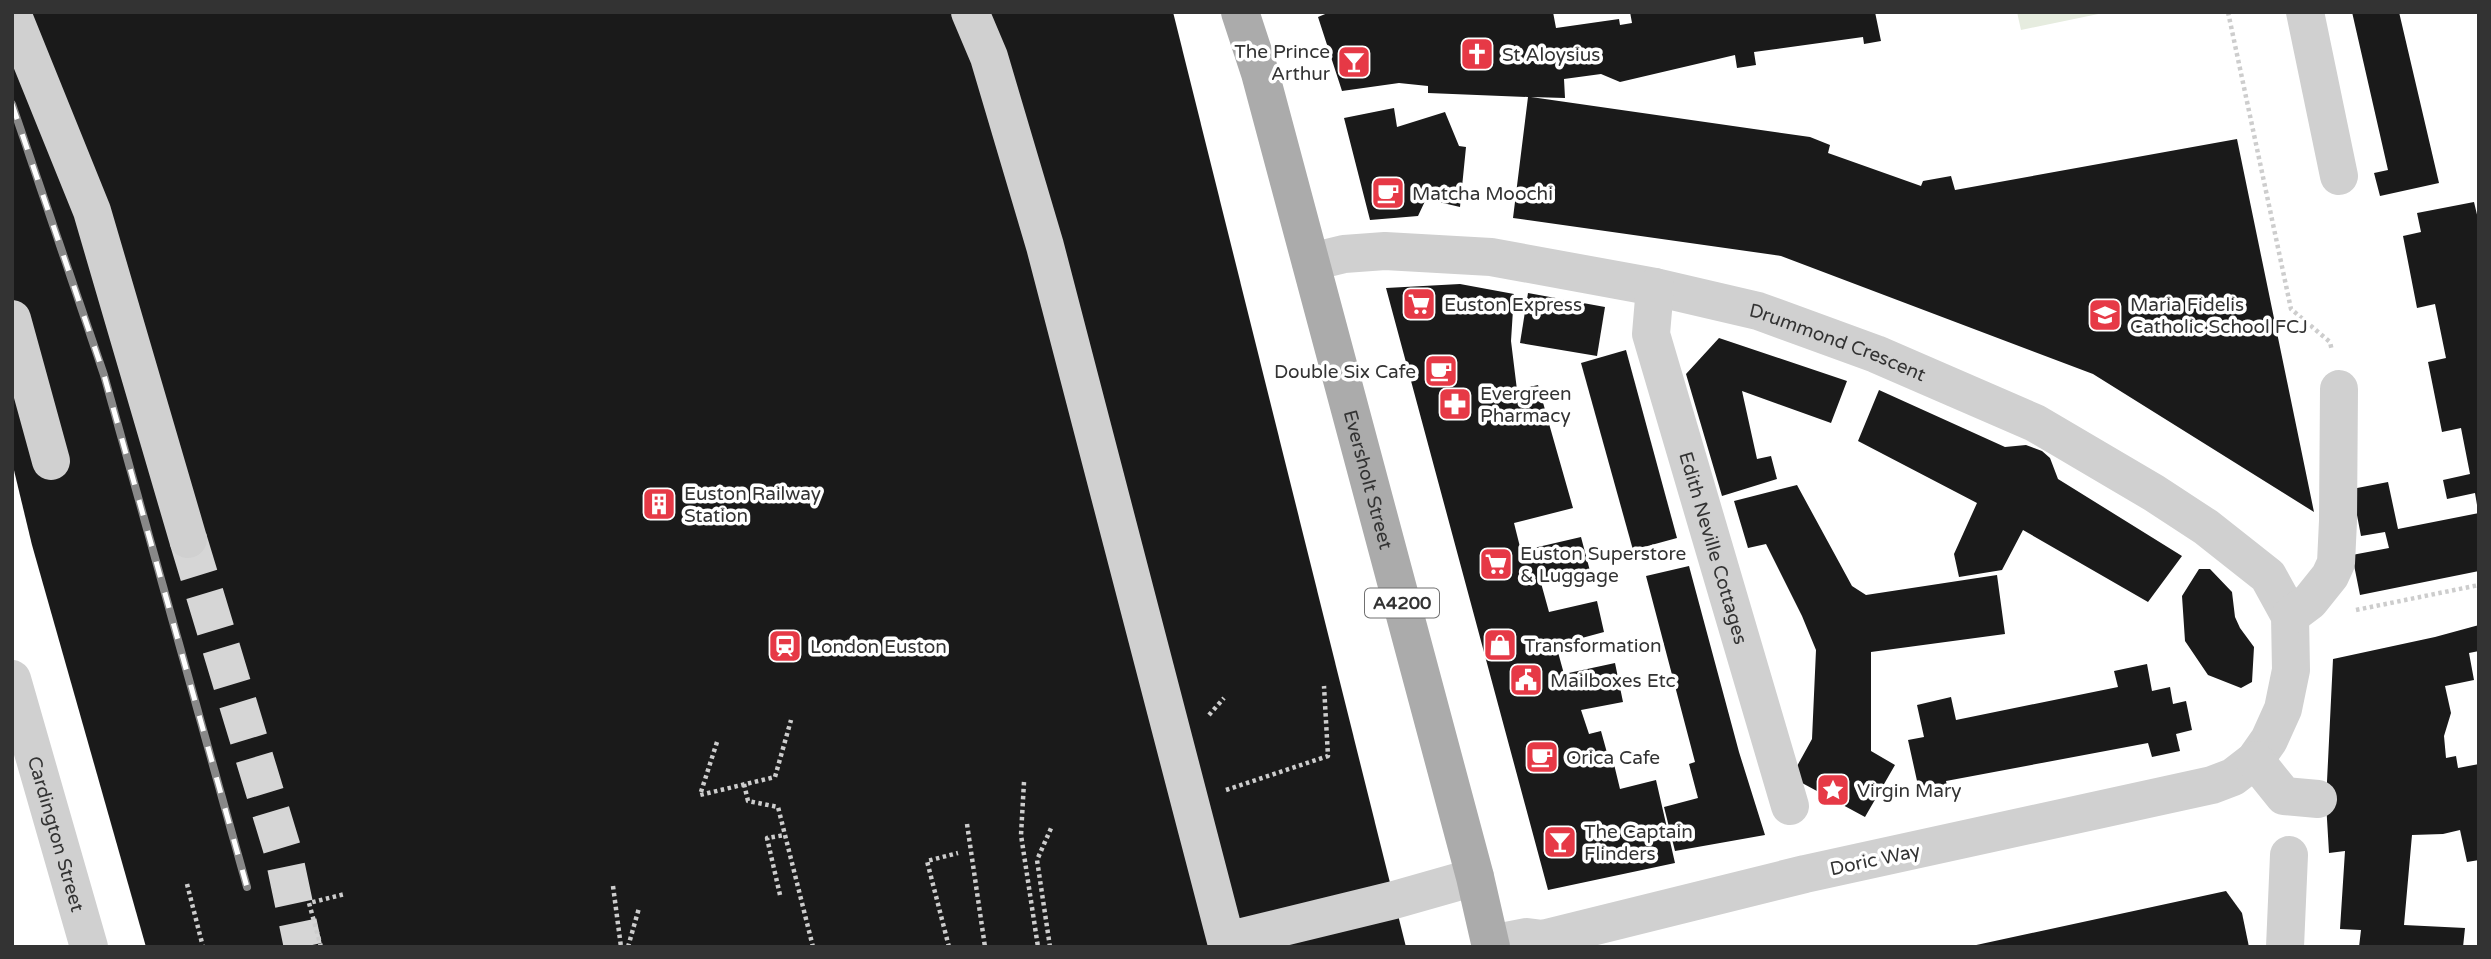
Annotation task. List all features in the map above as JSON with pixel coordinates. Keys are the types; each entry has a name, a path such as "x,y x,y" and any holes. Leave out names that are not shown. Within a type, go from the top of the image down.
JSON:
{"main road":[{"name":"Eversholt Street","path":"1240,12 1260,73 1311,262 1491,945"}],"street":[{"path":"972,12 1038,254"},
{"path":"972,12 989,57 1045,246 1226,941 1394,900 1478,890"},
{"path":"2305,12 2339,176"},
{"path":"12,13 92,211 188,539"},
{"name":"Drummond Crescent","path":"1311,262 1344,254 1376,252 1491,257 1655,287 1758,312 1876,354 2035,423 2154,493 2206,527 2267,576 2290,616"},
{"name":"Edith Neville Cottages","path":"1655,287 1651,334 1790,806"},
{"path":"12,319 51,461"},
{"path":"2301,797 2255,760 2269,740 2283,709 2291,670 2290,616 2310,601 2330,576 2336,563 2339,389"},
{"name":"Cardington Street","path":"12,679 89,947"},
{"name":"Doric Way","path":"1491,945 1527,937 1544,939 1796,876 2212,785 2232,777 2255,760"},
{"path":"2285,947 2289,855"}],"path":[{"path":"2228,12 2291,309 2330,342 2339,389"},
{"path":"2323,585 2346,612 2479,585"},
{"path":"1218,793 1328,756 1324,686"},
{"path":"718,741 700,795 775,777 791,720"},
{"path":"1024,782 1021,835 1038,947"},
{"path":"744,784 748,800 778,807 813,947"},
{"path":"967,824 985,947"},
{"path":"1050,947 1037,860 1052,826"},
{"path":"780,895 767,838 785,835"},
{"path":"949,947 927,861 958,853"},
{"path":"187,884 203,947"},
{"path":"613,886 621,947"},
{"path":"321,947 309,903 345,894"},
{"path":"628,947 639,908"}],"shaded area":[{"path":"2017,12 2108,12 2021,30"}],"building":[{"name":"Euston Railway Station","path":"12,12 1173,12 1406,947 146,947 32,545 12,462"},
{"name":"Maria Fidelis Catholic School FCJ","path":"1330,12 1553,12 1556,28 1619,19 1620,25 1632,23 1630,12 1875,12 1881,41 1864,44 1863,37 1754,52 1756,65 1737,68 1735,55 1620,82 1601,74 1564,79 1565,98 1531,97 1810,137 1830,145 1828,153 1921,186 1923,181 1951,176 1955,190 2237,139 2314,512 2093,374 1781,256 1513,218 1528,97 1428,93 1428,86 1399,83 1342,91 1318,17"},
{"path":"2352,12 2399,12 2439,183 2380,196 2374,173 2388,170"},
{"path":"1394,108 1397,127 1445,112 1459,146 1466,147 1460,207 1426,199 1418,216 1370,220 1344,118"},
{"path":"2474,202 2479,223 2477,505 2475,493 2447,499 2443,480 2470,474 2461,428 2442,432 2428,362 2446,358 2435,304 2417,308 2403,236 2421,232 2417,213"},
{"path":"1460,284 1514,294 1511,341 1517,390 1538,385 1573,508 1514,523 1521,551 1581,537 1590,571 1541,583 1549,612 1597,601 1604,632 1556,645 1564,674 1615,663 1623,702 1581,710 1589,734 1601,731 1609,760 1613,760 1620,789 1656,780 1675,863 1548,890 1386,288"},
{"path":"1528,293 1605,307 1597,356 1520,343"},
{"path":"1719,338 1847,381 1831,423 1742,391 1757,459 1771,456 1777,479 1722,496 1686,374"},
{"path":"1626,350 1677,538 1633,550 1581,363"},
{"path":"1879,390 2005,447 2026,445 2042,451 2050,458 2058,479 2182,556 2148,602 2023,530 2002,570 1959,577 1954,554 1977,503 1858,441"},
{"path":"2388,482 2398,529 2479,513 2479,571 2360,595 2352,555 2389,548 2385,532 2361,536 2352,489"},
{"path":"1797,485 1852,586 1866,595 1997,575 2005,634 1871,652 1871,751 1895,765 1865,817 1791,777 1812,739 1816,650 1766,544 1748,548 1734,501"},
{"path":"1689,566 1739,752 1765,835 1675,851 1664,807 1698,798 1689,764 1695,762 1646,576"},
{"path":"2199,569 2210,569 2232,592 2235,617 2254,647 2252,682 2241,688 2208,675 2185,641 2182,596"},
{"path":"2479,625 2479,651 2469,653 2474,680 2445,686 2451,713 2444,736 2446,758 2456,756 2458,768 2479,764 2479,860 2467,862 2460,830 2443,834 2412,835 2404,925 2465,928 2463,947 2359,947 2361,930 2340,929 2345,851 2329,853 2326,802 2333,659"},
{"path":"2147,664 2152,691 2170,687 2173,704 2186,701 2192,730 2176,734 2180,751 2152,757 2148,743 1946,781 1949,795 1921,799 1908,740 1924,737 1917,705 1951,697 1956,720 2118,687 2114,671"},
{"path":"2226,891 2242,913 2249,947 1967,947"}],"tunnel":[{"path":"188,539 283,852 303,947"}],"railway":[{"path":"12,104 104,375 247,887"}],"place":[{"name":"St Aloysius","path":"1477,54"},
{"name":"The Prince Arthur","path":"1354,62"},
{"name":"Matcha Moochi","path":"1388,193"},
{"name":"Euston Express","path":"1419,304"},
{"name":"Maria Fidelis Catholic School FCJ","path":"2105,315"},
{"name":"Double Six Cafe","path":"1441,371"},
{"name":"Evergreen Pharmacy","path":"1455,404"},
{"name":"Euston Railway Station","path":"659,504"},
{"name":"Euston Superstore & Luggage","path":"1496,564"},
{"name":"Transformation","path":"1500,645"},
{"name":"London Euston","path":"785,646"},
{"name":"Mailboxes Etc","path":"1526,680"},
{"name":"Orica Cafe","path":"1542,757"},
{"name":"Virgin Mary","path":"1833,790"},
{"name":"The Captain Flinders","path":"1560,842"}]}
